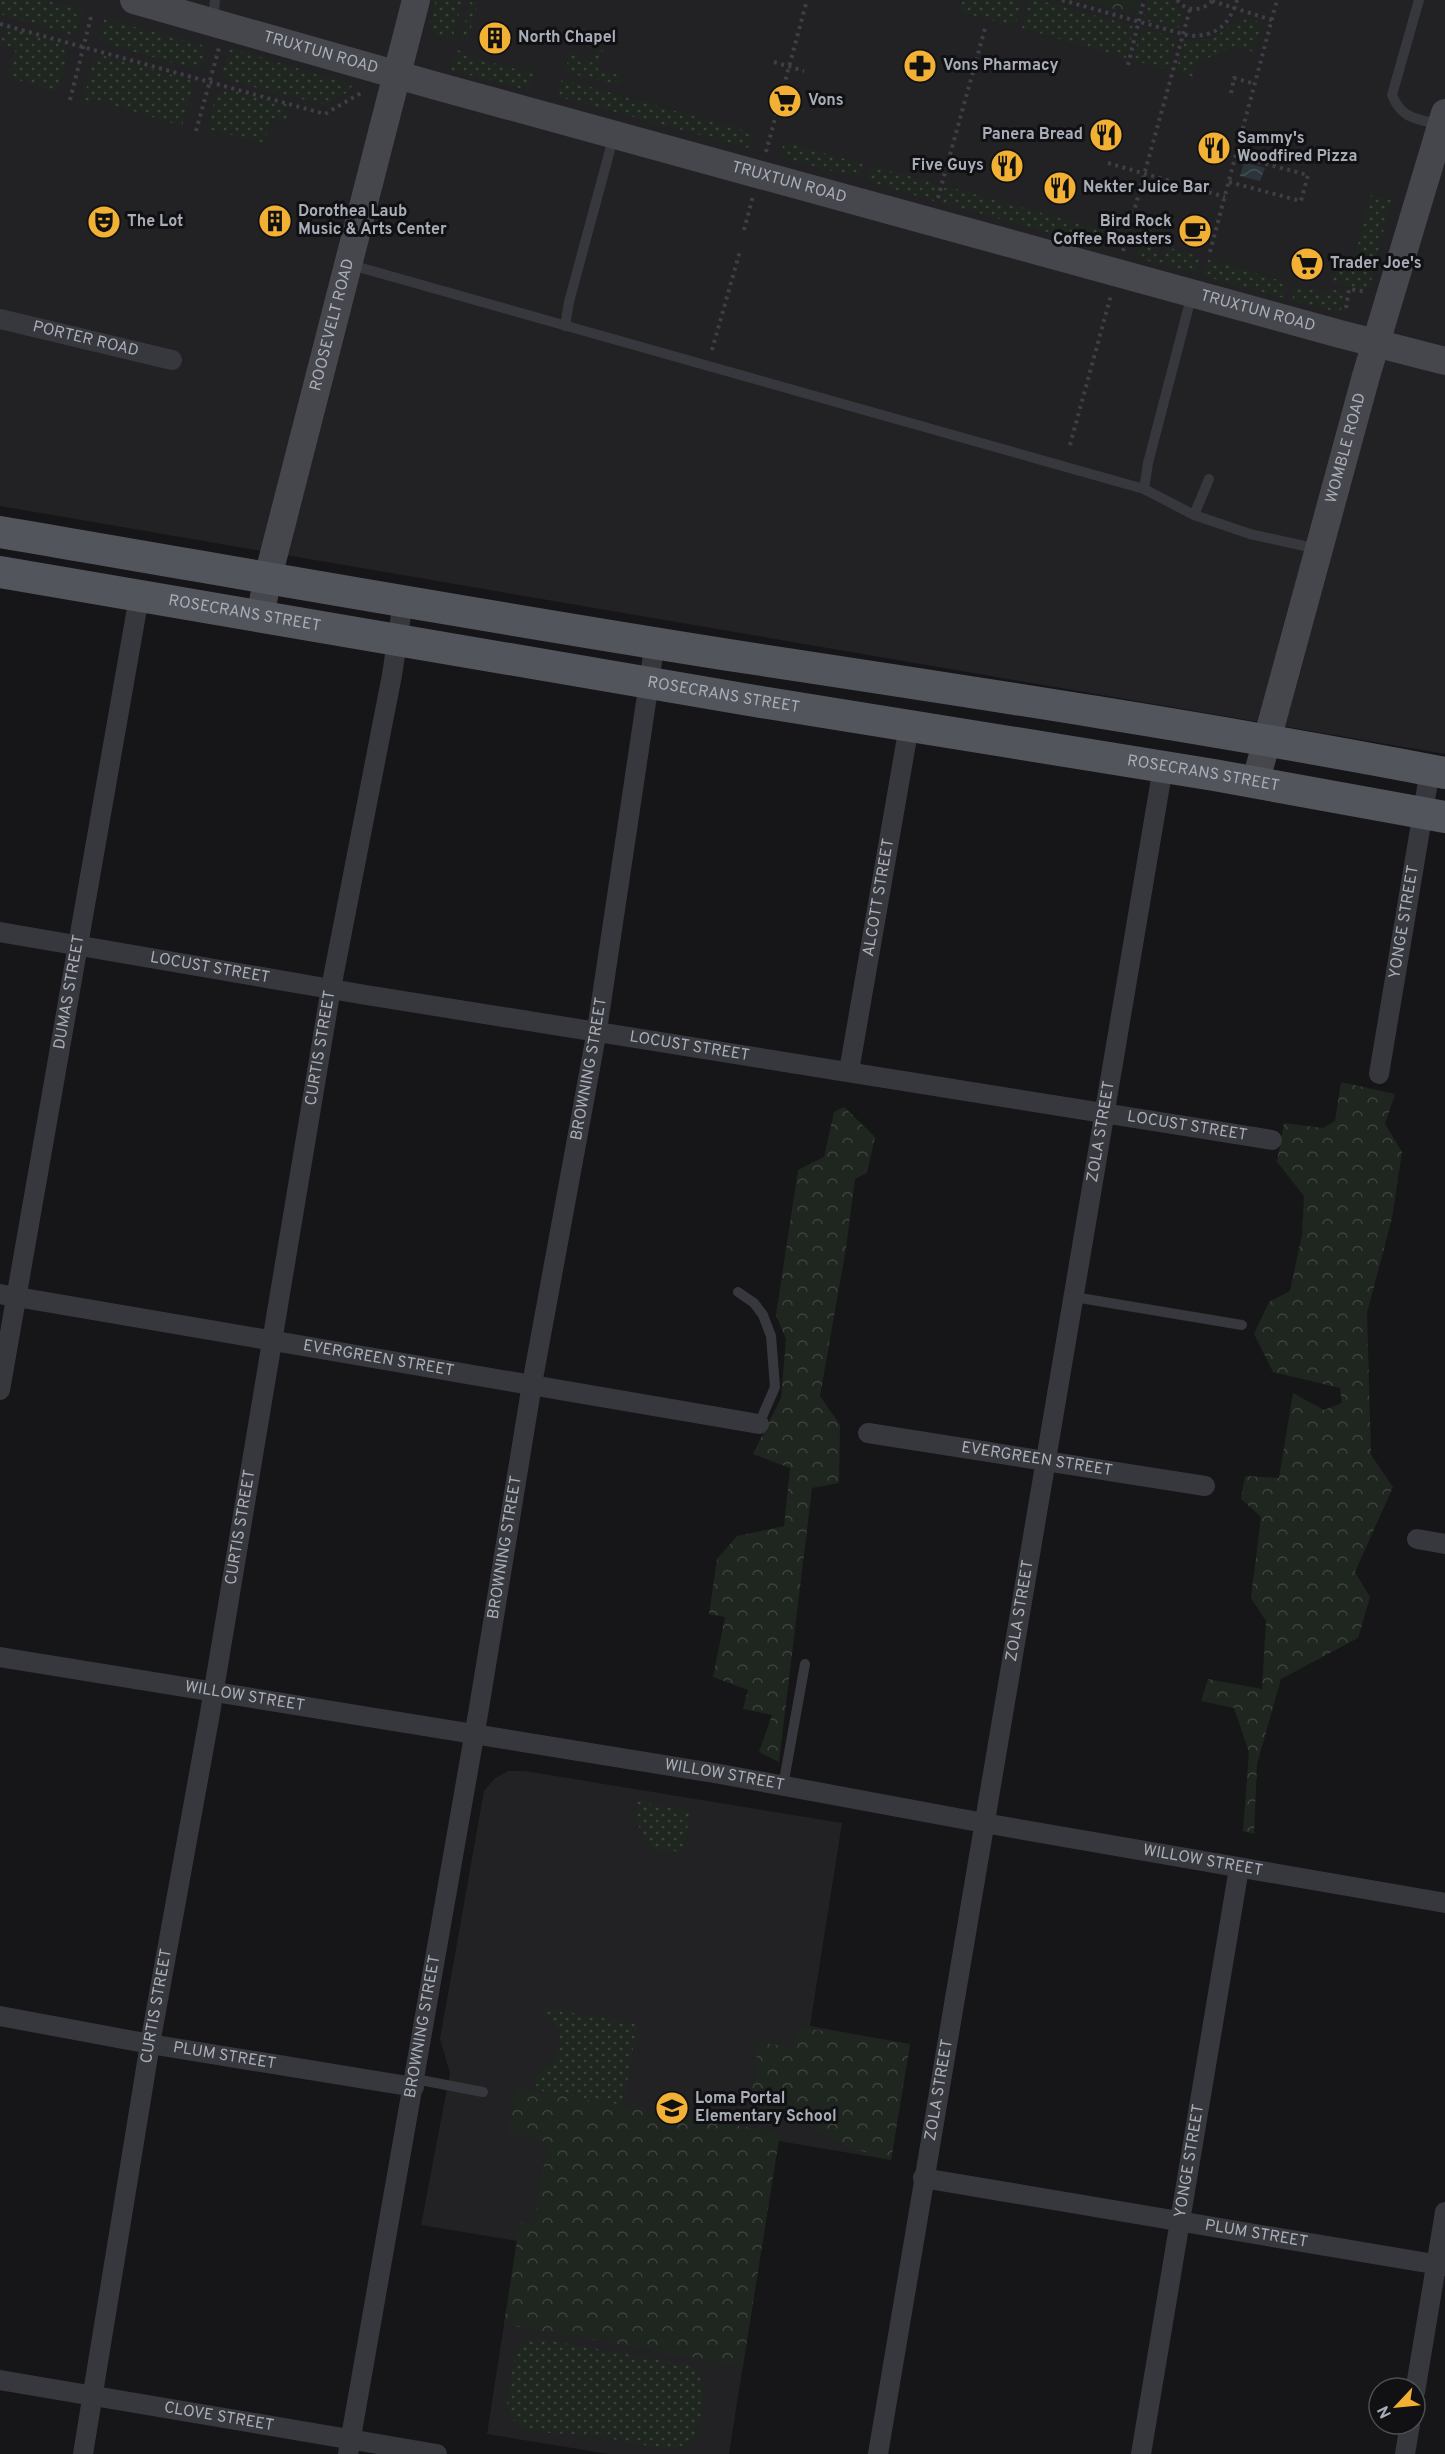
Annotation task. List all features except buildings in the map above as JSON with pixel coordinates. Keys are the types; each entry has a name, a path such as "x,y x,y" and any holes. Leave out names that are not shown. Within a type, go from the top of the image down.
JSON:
{"main road":[{"path":"0,532 403,602 926,683 1437,772"},
{"name":"ROSECRANS STREET","path":"0,572 648,683 1163,767 1433,815"}],"street":[{"name":"TRUXTUN ROAD","path":"134,0 614,135 1445,361"},
{"name":"ROOSEVELT ROAD","path":"260,616 347,265 416,0"},
{"name":"WOMBLE ROAD","path":"1255,784 1366,376 1443,119"},
{"name":"PORTER ROAD","path":"0,319 172,360"},
{"name":"DUMAS STREET","path":"0,1390 8,1295 77,945 139,597"},
{"name":"CURTIS STREET","path":"83,2454 150,2044 213,1692 271,1340 332,988 398,641 403,602"},
{"name":"BROWNING STREET","path":"349,2447 474,1735 532,1384 597,1030 655,642"},
{"name":"ALCOTT STREET","path":"849,1071 909,726"},
{"name":"ZOLA STREET","path":"878,2454 1163,767"},
{"name":"YONGE STREET","path":"1379,1074 1433,815 1437,772"},
{"name":"LOCUST STREET","path":"0,932 1272,1140"},
{"name":"EVERGREEN STREET","path":"8,1295 759,1424"},
{"name":"EVERGREEN STREET","path":"868,1433 1205,1486"},
{"path":"1418,1539 1445,1544"},
{"name":"WILLOW STREET","path":"0,1657 783,1786 1239,1868 1445,1902"},
{"name":"YONGE STREET","path":"1141,2454 1239,1868"},
{"name":"PLUM STREET","path":"0,2016 150,2044 414,2083"},
{"name":"PLUM STREET","path":"923,2178 1440,2266"},
{"path":"1418,2376 1440,2266 1445,2212"},
{"name":"CLOVE STREET","path":"0,2380 349,2447 437,2454"},
{"path":"1405,2454 1408,2436"}],"lane":[{"path":"1419,0 1392,95 1398,109 1405,116 1443,119"},
{"path":"565,326 569,302 614,135"},
{"path":"347,265 1144,489 1194,515 1250,534 1320,550"},
{"path":"1144,489 1148,464 1192,293"},
{"path":"1194,515 1209,479"},
{"path":"738,1292 754,1303 763,1315 771,1336 776,1387 759,1424"},
{"path":"1074,1297 1242,1325"},
{"path":"783,1786 805,1664"},
{"path":"414,2083 483,2092"}],"path":[{"path":"765,156 807,0"},
{"path":"1062,0 1182,34 1198,36 1215,31 1228,21 1237,0"},
{"path":"1128,64 1144,0"},
{"path":"1177,0 1190,9 1204,7 1212,1 1272,20"},
{"path":"1210,252 1277,0"},
{"path":"1122,253 1190,9"},
{"path":"70,100 92,13"},
{"path":"196,131 209,82 216,23"},
{"path":"0,24 325,114 361,93"},
{"path":"938,201 986,26"},
{"path":"774,62 804,71"},
{"path":"1231,93 1234,78 1255,84"},
{"path":"1229,182 1301,201 1304,193 1308,176 1236,156"},
{"path":"1108,163 1225,197"},
{"path":"744,230 751,203"},
{"path":"712,350 740,251"},
{"path":"1346,308 1349,289 1368,292"},
{"path":"1070,444 1110,298"}],"shaded area":[{"path":"0,0 1445,0 1445,754 0,506"},
{"name":"Loma Portal Elementary School","path":"508,1771 525,1771 842,1823 810,2026 910,2044 891,2160 778,2141 729,2454 608,2454 487,2434 517,2241 421,2225 450,2073 440,2039 484,1791 495,1778"}],"green space":[{"path":"0,0 47,0 83,11 76,32 71,35 0,14"},
{"path":"436,0 463,0 452,39 436,35 428,30"},
{"path":"963,0 1022,0 1015,26 960,12"},
{"path":"1029,0 1038,0 1134,26 1126,58 1022,28"},
{"path":"1081,0 1141,0 1137,15"},
{"path":"1148,0 1171,0 1183,12 1178,29 1143,20"},
{"path":"470,2 478,3 467,42 461,39"},
{"path":"1239,17 1262,23 1254,52 1235,46 1215,56 1197,60 1193,77 1176,72 1185,40 1208,39 1228,28"},
{"path":"104,19 206,46 202,67 197,70 105,43 99,37"},
{"path":"6,26 64,43 68,54 57,91 8,77 16,49 0,44"},
{"path":"1141,28 1176,38 1168,70 1133,60"},
{"path":"601,37 606,39 597,69 621,76 619,85 565,72 570,53 591,63 597,51 585,44"},
{"path":"230,48 353,85 346,93 325,105 227,80 222,73"},
{"path":"457,50 465,53 464,55 526,72 527,69 535,71 531,85 527,90 451,70"},
{"path":"105,56 190,80 193,86 182,126 93,99 90,106 83,104 93,59"},
{"path":"562,79 753,133 749,148 560,97 558,94"},
{"path":"225,89 290,105 286,122 271,118 264,143 208,129 215,98"},
{"path":"784,142 863,164 859,178 780,157"},
{"path":"871,166 938,184 934,201 867,181"},
{"path":"945,186 1110,232 1106,249 941,202"},
{"path":"1371,195 1391,200 1370,285 1364,291 1332,281 1336,268 1351,272"},
{"path":"1142,240 1160,245 1157,258 1163,260 1167,247 1200,257 1195,273 1137,258"},
{"path":"1208,259 1288,283 1284,298 1204,276"},
{"path":"1296,285 1329,294 1331,289 1345,293 1340,313 1292,300"},
{"path":"1341,1082 1395,1094 1385,1124 1402,1152 1392,1218 1367,1313 1371,1455 1393,1487 1355,1572 1370,1597 1358,1638 1281,1679 1257,1764 1254,1834 1243,1831 1249,1752 1234,1708 1201,1701 1208,1679 1262,1689 1266,1621 1251,1598 1261,1517 1241,1499 1245,1476 1279,1478 1293,1393 1324,1410 1342,1403 1340,1388 1273,1372 1254,1334 1269,1302 1290,1291 1302,1235 1304,1196 1277,1162 1284,1123 1323,1128 1335,1121"},
{"path":"844,1107 875,1137 867,1173 855,1179 846,1248 820,1396 840,1425 839,1483 812,1488 779,1762 759,1752 772,1715 743,1709 748,1690 713,1677 725,1617 709,1614 717,1559 737,1536 784,1526 790,1468 753,1454 781,1398 786,1339 776,1315 798,1170 824,1157 834,1112"},
{"path":"638,1801 690,1812 683,1852 654,1849 636,1822"},
{"path":"545,2008 637,2024 623,2105 537,2090 535,2076 552,2062 560,2046 558,2029 543,2012"},
{"path":"796,2027 910,2044 891,2160 852,2148 803,2122 749,2112 759,2042 793,2048"},
{"path":"516,2088 780,2133 743,2366 504,2324 520,2222 534,2225 548,2142 508,2133"},
{"path":"535,2338 692,2366 698,2373 703,2391 699,2421 693,2439 676,2449 666,2449 589,2435 550,2433 523,2428 516,2424 511,2417 507,2403 515,2355 521,2345"}],"water":[{"path":"1244,162 1265,168 1260,181 1240,176"}],"place":[{"name":"North Chapel","path":"495,38"},
{"name":"Vons Pharmacy","path":"920,66"},
{"name":"Vons","path":"785,101"},
{"name":"Panera Bread","path":"1106,135"},
{"name":"Sammy's Woodfired Pizza","path":"1214,148"},
{"name":"Five Guys","path":"1007,166"},
{"name":"Nekter Juice Bar","path":"1060,188"},
{"name":"Dorothea Laub Music & Arts Center","path":"275,221"},
{"name":"The Lot","path":"104,222"},
{"name":"Bird Rock Coffee Roasters","path":"1195,231"},
{"name":"Trader Joe's","path":"1307,264"},
{"name":"Loma Portal Elementary School","path":"672,2108"}]}
